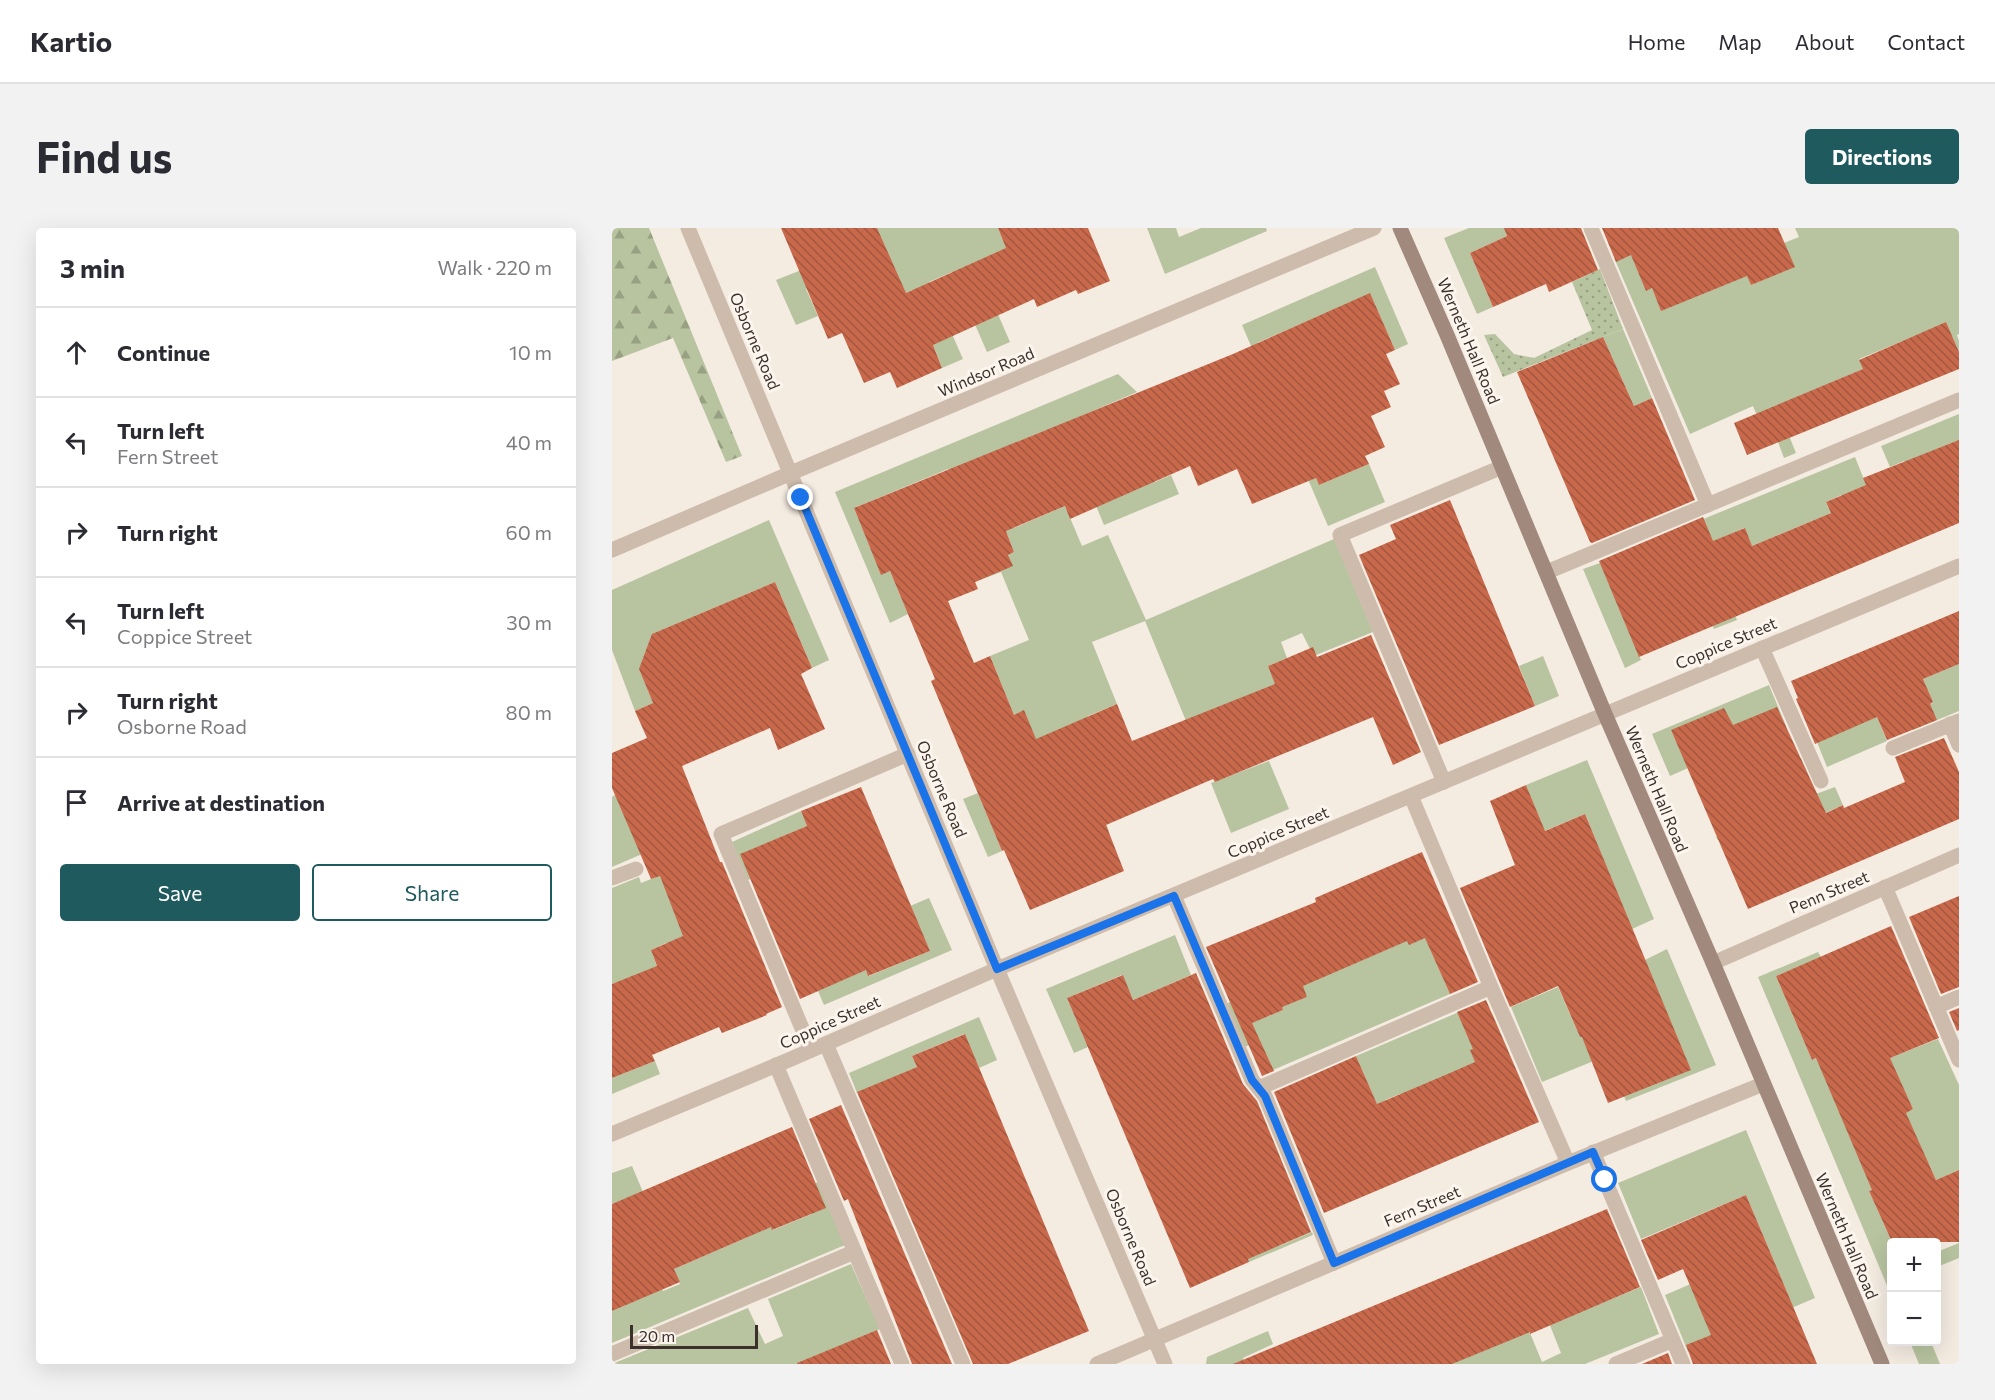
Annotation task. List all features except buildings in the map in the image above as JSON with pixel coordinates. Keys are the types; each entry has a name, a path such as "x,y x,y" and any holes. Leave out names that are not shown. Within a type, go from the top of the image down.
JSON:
{"street":[{"name":"Osborne Road","path":"688,228 997,969 1165,1364"},
{"name":"Windsor Road","path":"612,550 1374,228"},
{"name":"Werneth Hall Road","path":"1400,228 1882,1364"},
{"path":"1591,228 1708,505"},
{"path":"1547,572 1959,400"},
{"path":"1444,782 1340,535 1502,467"},
{"name":"Coppice Street","path":"612,1134 997,969 1959,566"},
{"path":"1762,648 1821,781"},
{"path":"1893,748 1955,723 1959,745"},
{"path":"811,1050 721,834 908,754"},
{"path":"1411,796 1568,1163"},
{"name":"Penn Street","path":"1713,963 1959,855"},
{"path":"612,878 636,868"},
{"path":"1885,887 1959,1059"},
{"path":"1174,896 1252,1080 1265,1096 1334,1263"},
{"path":"1258,1088 1491,987"},
{"path":"1936,1007 1959,997"},
{"path":"826,1044 963,1364"},
{"path":"776,1065 902,1364"},
{"name":"Fern Street","path":"1097,1364 1593,1152 1763,1084"},
{"path":"1593,1152 1683,1364"},
{"path":"612,1354 854,1252"},
{"path":"1616,1364 1673,1340"}],"green space":[{"path":"612,228 649,228 742,456 726,462 673,338 612,361"},
{"path":"846,228 998,228 1018,276 987,289 1010,342 987,352 952,272 929,282 963,359 942,368 912,290 906,293 812,285 806,289 818,316 796,325 776,280 814,265"},
{"path":"1147,228 1176,228 1179,237 1201,228 1266,228 1267,231 1165,274"},
{"path":"1469,228 1517,228 1506,233 1507,236 1470,253 1493,307 1477,314 1444,238"},
{"path":"1795,228 1959,228 1959,334 1957,335 1959,352 1946,323 1859,359 1863,369 1777,406 1796,453 1784,458 1778,442 1770,446 1753,406 1690,434 1615,260 1631,253 1647,290 1652,288 1661,310 1738,253 1751,285 1794,267 1784,243 1799,237"},
{"path":"1375,267 1408,344 1395,350 1370,294 1257,343 1319,485 1369,464 1385,502 1328,526 1242,325"},
{"path":"1600,269 1623,329 1503,377 1484,335 1495,334 1514,354 1534,358 1592,330 1572,282"},
{"path":"1623,329 1652,398 1634,406 1603,337"},
{"path":"1118,374 1137,392 1067,422 1150,471 1155,482 1171,475 1179,494 1104,525 1072,448 1057,454 1046,430 964,464 1000,571 1012,566 1008,555 1014,552 1005,528 1014,528 1065,506 1082,546 1108,535 1146,620 1334,539 1373,632 1316,655 1310,649 1302,633 1281,642 1287,658 1268,666 1302,746 1186,721 1145,621 1092,642 1117,704 1088,716 1097,803 1109,831 1057,852 1038,745 1014,715 990,656 1029,640 1001,572 975,582 976,533 948,469 854,508 881,574 890,571 908,614 890,623 835,492"},
{"path":"1959,414 1959,440 1914,483 1904,461 1890,467 1881,446"},
{"path":"1855,457 1871,497 1841,495 1826,502 1831,513 1752,546 1744,528 1727,536 1726,591 1737,620 1714,629 1674,531"},
{"path":"769,520 829,660 812,668 775,582 655,633 644,656 647,667 640,671 653,703 635,711 612,650 612,590"},
{"path":"1600,563 1641,660 1625,668 1583,569"},
{"path":"1543,656 1559,696 1535,706 1519,666"},
{"path":"1959,664 1959,711 1913,730 1898,699 1915,709 1933,703 1923,679"},
{"path":"1769,685 1786,726 1763,737 1733,725 1671,730 1688,768 1670,776 1652,734"},
{"path":"1806,715 1877,717 1887,741 1827,767"},
{"path":"1801,758 1816,794 1835,787 1843,805 1786,830 1778,814 1718,840 1716,837 1804,800 1754,778"},
{"path":"1587,760 1654,919 1632,929 1585,814 1525,839 1522,833 1542,825 1526,785"},
{"path":"1269,761 1289,809 1231,833 1211,783"},
{"path":"978,793 1002,851 988,857 963,799"},
{"path":"615,795 672,841 612,867 612,797"},
{"path":"801,811 807,826 758,847 768,871 748,880 732,842"},
{"path":"716,853 694,962 666,943 651,950 660,975 623,980 612,984 612,888 639,877 641,883"},
{"path":"929,898 952,950 824,1005 818,991 862,960 869,976 930,951 910,906"},
{"path":"1389,926 1425,937 1450,994 1273,1070 1259,1040 1245,1047 1226,1004 1238,998 1263,1009 1266,1017 1283,1010 1272,984 1294,1002 1307,997 1297,974 1354,963 1397,945"},
{"path":"1175,935 1191,975 1133,1000 1122,975 1067,998 1088,1047 1074,1053 1046,989"},
{"path":"1667,949 1716,1065 1626,1101 1624,1096 1645,960"},
{"path":"1818,952 1821,957 1776,976 1812,1060 1877,1032 1904,974 1910,971 1930,1019 1892,1057 1938,1039 1959,1085 1959,1170 1936,1180 1929,1164 1869,1191 1890,1238 1887,1238 1887,1285 1758,977","holes":["1898,1077 1913,1109 1896,1117"]},
{"path":"1558,987 1580,1037 1596,1031 1606,1056 1542,1082 1511,1007"},
{"path":"1459,1012 1466,1025 1492,1013 1508,1050 1494,1056 1471,1050 1475,1062 1407,1109 1400,1094 1385,1100 1383,1118 1356,1056"},
{"path":"979,1017 997,1060 979,1068 964,1034 912,1056 917,1067 857,1093 849,1073"},
{"path":"655,1061 660,1074 612,1094 612,1078"},
{"path":"1746,1130 1815,1298 1766,1319 1787,1292 1746,1195 1641,1239 1618,1183"},
{"path":"632,1166 643,1192 612,1204 612,1173"},
{"path":"818,1182 845,1245 612,1343 612,1311 626,1305 612,1271 652,1265 663,1291 680,1284 674,1269 750,1236 741,1215 762,1206 773,1230 812,1214 802,1190"},
{"path":"1312,1232 1313,1235 1249,1262 1243,1247 1279,1246"},
{"path":"1959,1243 1959,1258 1941,1265 1941,1250"},
{"path":"851,1264 880,1329 796,1364 612,1364 748,1308 765,1344 783,1336 768,1299"},
{"path":"1707,1277 1736,1331 1688,1352 1665,1295"},
{"path":"1641,1287 1659,1334 1585,1364 1450,1364 1523,1316 1542,1362 1561,1353 1543,1308 1585,1310"},
{"path":"1268,1331 1273,1344 1243,1358 1245,1364 1206,1364 1207,1357"},
{"path":"1912,1346 1933,1346 1940,1364 1919,1364"}],"route":[{"path":"801,498 997,969 1174,896 1252,1080 1265,1096 1334,1263 1593,1152 1605,1180"}]}
